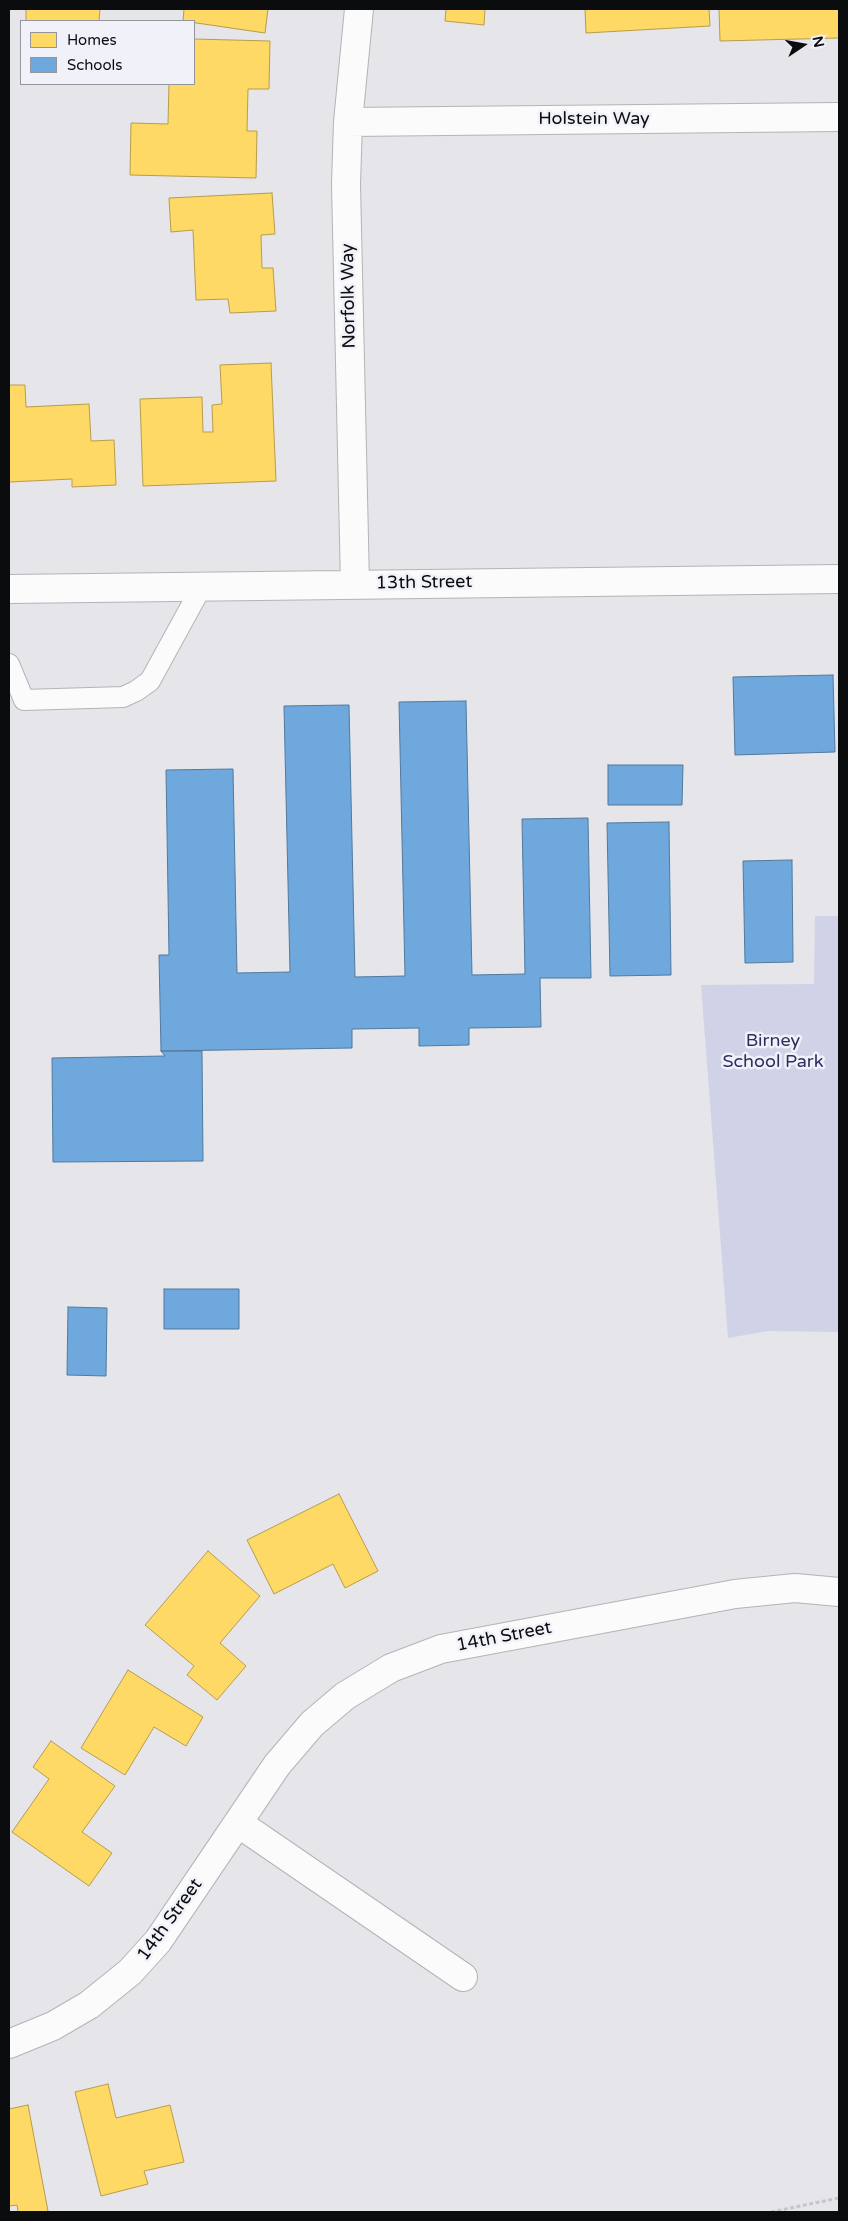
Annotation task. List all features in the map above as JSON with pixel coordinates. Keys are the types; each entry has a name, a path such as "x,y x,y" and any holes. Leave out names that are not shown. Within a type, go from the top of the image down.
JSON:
{"street":[{"name":"Norfolk Way","path":"355,584 346,184 348,122 358,9"},
{"name":"Holstein Way","path":"348,122 839,117"},
{"name":"13th Street","path":"9,589 839,578"},
{"name":"14th Street","path":"9,2044 53,2026 90,2005 130,1972 158,1941 277,1765 312,1724 345,1696 391,1668 441,1649 735,1594 795,1588 839,1592"},
{"path":"238,1823 463,1977"}],"lane":[{"path":"9,664 24,700 123,697 150,681 202,586"}],"path":[{"path":"771,2212 839,2198"}],"green space":[{"name":"Birney School Park","path":"815,916 839,916 839,1332 768,1331 728,1338 701,985 814,984"}],"building: Homes":[{"path":"26,9 100,9 99,20 26,20"},
{"path":"184,9 268,9 265,33 195,23 195,20 183,20"},
{"path":"446,9 485,9 484,25 445,21"},
{"path":"585,9 709,9 710,26 586,33"},
{"path":"719,9 839,9 839,38 720,41"},
{"path":"195,39 270,41 269,89 248,89 247,131 257,131 256,178 130,175 131,123 168,124 169,85 195,85"},
{"path":"272,193 275,234 261,235 262,268 273,268 276,311 230,313 228,299 196,300 193,230 171,232 169,198"},
{"path":"271,363 276,481 143,486 140,399 202,397 203,432 213,432 212,405 222,404 220,365"},
{"path":"9,385 25,385 26,407 89,404 91,441 114,440 116,485 72,487 72,479 9,482"},
{"path":"339,1494 378,1571 345,1588 333,1564 274,1594 247,1540"},
{"path":"208,1551 260,1596 220,1643 246,1666 217,1700 187,1675 194,1666 145,1625"},
{"path":"128,1670 203,1717 186,1746 154,1727 125,1775 81,1748"},
{"path":"51,1741 115,1786 82,1832 112,1853 89,1886 12,1832 49,1779 33,1767"},
{"path":"108,2084 116,2118 170,2105 184,2162 144,2171 148,2184 101,2196 75,2092"},
{"path":"28,2105 48,2211 43,2212 18,2212 17,2205 9,2206 9,2109"}],"building: Schools":[{"path":"833,675 835,752 735,755 733,677"},
{"path":"466,701 472,975 525,974 522,819 588,818 591,978 540,978 541,1027 469,1028 469,1045 419,1046 419,1028 352,1029 352,1048 161,1051 159,955 169,955 166,770 233,769 237,973 290,972 284,706 349,705 355,977 405,976 399,702"},
{"path":"608,765 683,765 682,805 608,805"},
{"path":"669,822 671,975 610,976 607,823"},
{"path":"792,860 793,962 745,963 743,861"},
{"path":"161,1051 202,1051 203,1161 53,1162 52,1058 165,1056"},
{"path":"164,1289 239,1289 239,1329 164,1329"},
{"path":"68,1307 107,1308 106,1376 67,1375"}]}
